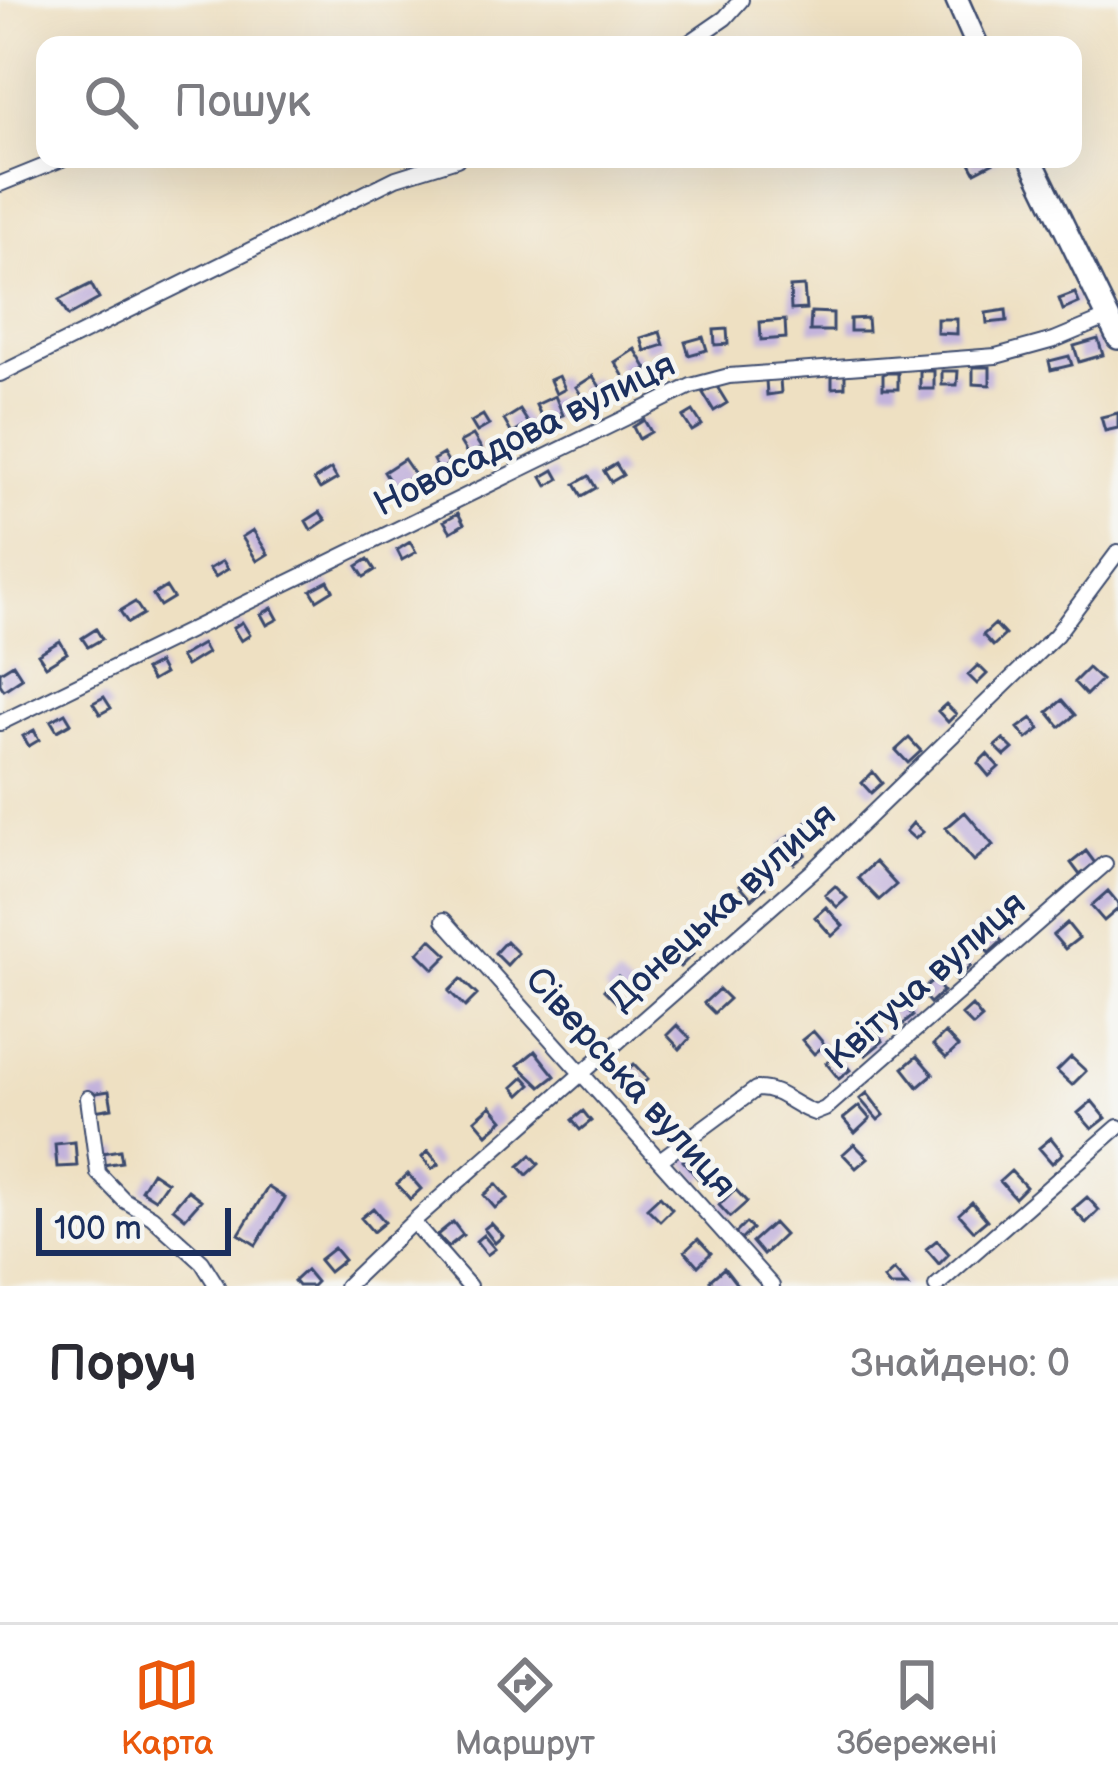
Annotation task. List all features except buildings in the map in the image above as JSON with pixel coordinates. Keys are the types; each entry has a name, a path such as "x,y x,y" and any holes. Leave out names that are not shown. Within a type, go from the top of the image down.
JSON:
{"main road":[{"path":"957,0 973,36"},
{"path":"1035,168 1113,328"}],"street":[{"path":"699,36 741,0"},
{"path":"0,184 40,168"},
{"path":"0,374 396,178 428,168"},
{"name":"Новосадова вулиця","path":"0,723 691,386 729,376 996,356 1113,328"},
{"name":"Донецька вулиця","path":"346,1286 833,852 1056,635 1118,552"},
{"name":"Квітуча вулиця","path":"660,1160 755,1089 770,1089 815,1113 825,1108 1106,864"},
{"name":"Сіверська вулиця","path":"444,920 772,1286"},
{"path":"88,1098 98,1173 124,1200 152,1216 202,1262 217,1286"},
{"path":"936,1286 1118,1126"},
{"path":"413,1222 469,1286"}]}
